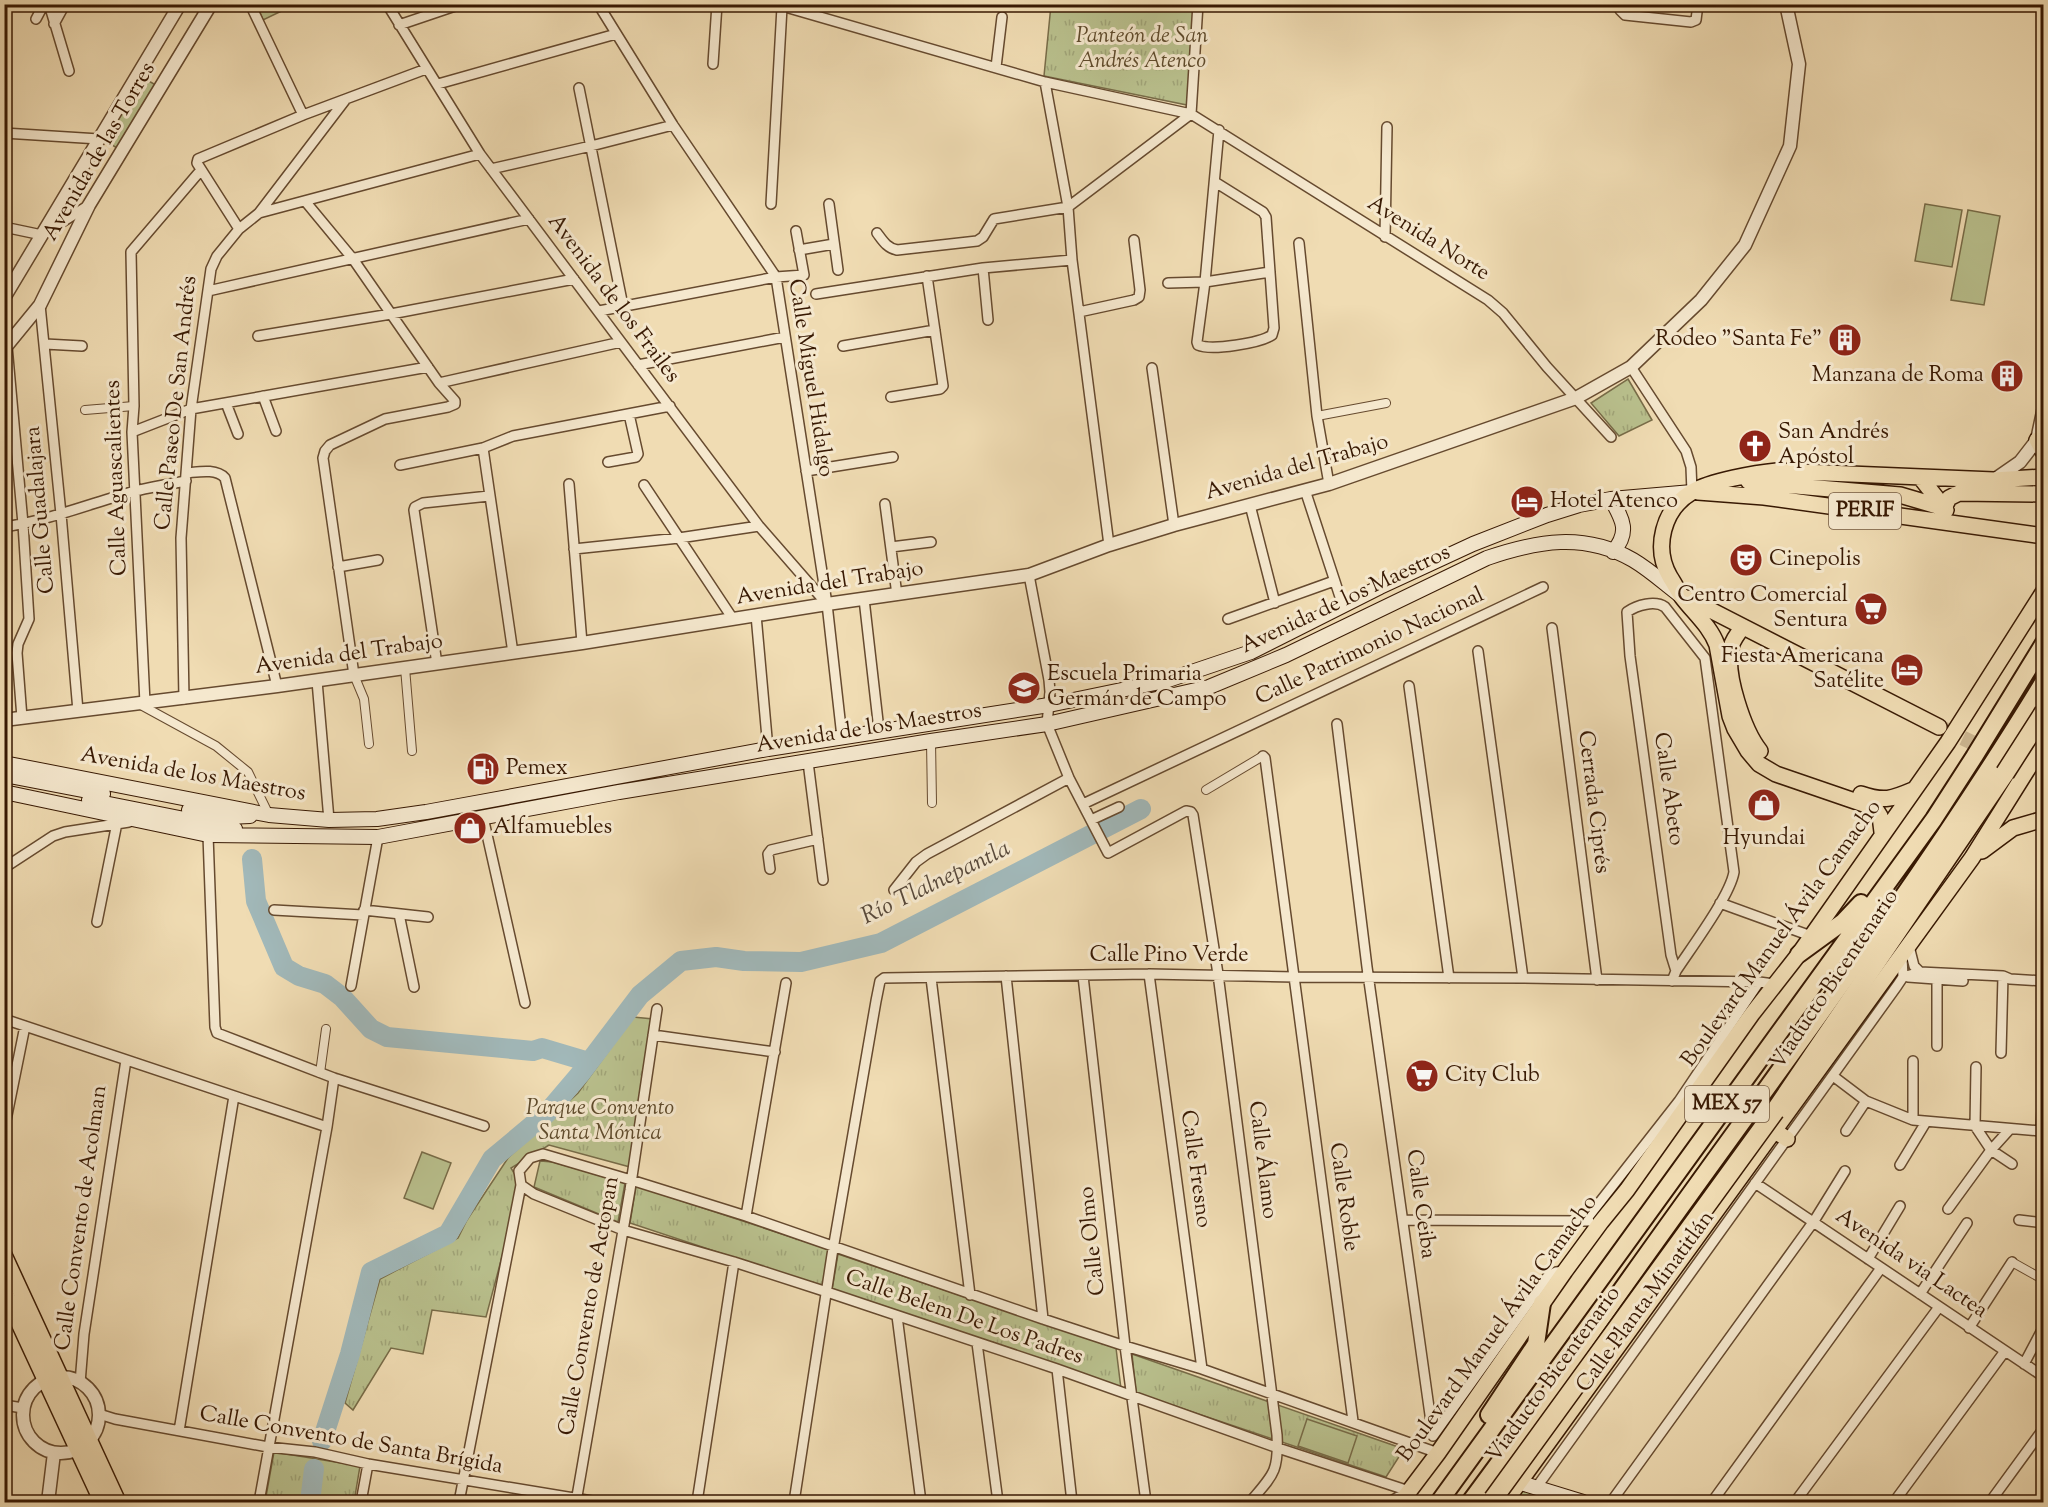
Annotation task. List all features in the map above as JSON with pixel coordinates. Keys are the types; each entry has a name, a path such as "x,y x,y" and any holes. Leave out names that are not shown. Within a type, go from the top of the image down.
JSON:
{"highway":[{"name":"MEX 57","path":"1439,1503 1934,819 2043,643"},
{"name":"MEX 57","path":"1470,1503 1919,872 1990,766 2043,681"},
{"name":"Viaducto Bicentenario","path":"1491,1503 1775,1111 2005,773 2043,712"},
{"path":"1799,954 1843,922 1867,896 1915,834 1934,819"},
{"path":"1477,1449 1485,1420 1536,1344 1542,1303"},
{"path":"1532,1466 1535,1414"}],"main road":[{"name":"Avenida de los Maestros","path":"1692,492 1724,481 1777,471 1994,480 2043,477"},
{"path":"1920,477 1956,523"},
{"path":"1724,481 1775,483 1900,495 1944,508"},
{"name":"Avenida de los Maestros","path":"4,763 269,815 329,820 377,819 842,736 1049,705 1165,681 1251,652 1473,544 1547,515 1579,505 1611,499 1692,492 1764,497 2041,535"},
{"path":"1692,492 1674,508 1667,519 1661,543 1665,565 1681,596 1714,636 1730,716 1740,740 1759,764 1776,774 1875,808 1880,816 1882,832"},
{"path":"1944,508 1953,495 1975,492 2043,494"},
{"path":"1611,499 1624,524 1619,545 1613,552"},
{"name":"Avenida de los Maestros","path":"4,792 208,835 378,837 619,792 1047,724 1209,687 1286,655 1487,558 1520,547 1552,542 1577,542 1631,559 1681,596 1939,727"},
{"name":"Boulevard Manuel Ávila Camacho","path":"1405,1497 1565,1271 1627,1190 1767,983 1799,954 1882,832 1948,742 2043,591"},
{"path":"1743,627 1734,638 1731,649 1732,675 1745,726 1752,741 1762,754 1786,768 1872,798 1883,800 1913,790"},
{"path":"1505,1503 1781,1135 1972,858 2043,743"},
{"path":"4,775 226,822 269,815"},
{"name":"Avenida de los Maestros","path":"4,783 226,822 270,835"},
{"path":"1972,858 2013,828 2043,819"},
{"path":"4,1255 53,1378 84,1446 118,1503"},
{"path":"4,1291 53,1378"},
{"path":"84,1446 102,1503"},
{"path":"1521,1483 1583,1503"}],"street":[{"path":"36,19 44,4"},
{"path":"49,4 69,71"},
{"path":"54,24 64,4"},
{"name":"Avenida de las Torres","path":"4,298 180,4"},
{"name":"Avenida de las Torres","path":"6,348 40,305 89,205 211,4"},
{"path":"250,4 303,115"},
{"name":"Avenida de los Frailes","path":"387,4 480,154 759,526 827,604"},
{"path":"399,25 461,4"},
{"name":"Calle Miguel Hidalgo","path":"598,4 674,125 776,277 827,604 842,736"},
{"path":"713,64 717,4"},
{"path":"877,233 886,245 897,250 977,242 983,237 994,219 1068,207 1191,114 1197,4"},
{"path":"1621,4 1620,10 1625,15 1691,22 1696,20 1698,4"},
{"name":"Avenida del Trabajo","path":"4,720 317,681 1029,575 1109,545 1174,525 1329,484 1576,398 1631,367 1701,300 1745,245 1790,146 1799,64 1786,4"},
{"path":"771,204 778,6"},
{"name":"Avenida Norte","path":"778,6 1045,82 1191,114 1488,300 1503,313 1547,367 1611,437"},
{"path":"996,67 1002,17"},
{"path":"438,84 616,34"},
{"path":"239,229 197,164 198,159 303,115 426,69"},
{"path":"1045,82 1068,207 1069,261 1079,312 1109,545"},
{"path":"579,88 623,306"},
{"path":"259,213 346,99"},
{"path":"491,169 674,125"},
{"path":"1385,237 1388,127"},
{"path":"1215,182 1265,214 1274,328 1272,335 1266,338 1229,346 1204,347 1198,345 1197,342 1219,130"},
{"path":"4,133 99,140"},
{"path":"259,213 480,154"},
{"name":"Calle Aguascalientes","path":"142,704 136,491 132,432 134,406 131,252 201,170"},
{"path":"305,201 353,259 455,404 384,419 330,446 325,451 323,459 354,675 364,699 369,744"},
{"path":"830,204 838,270"},
{"path":"4,226 42,235 89,205"},
{"name":"Calle Paseo De San Andrés","path":"184,699 181,538 191,409 208,291 214,262 239,229 259,213"},
{"path":"208,291 529,219"},
{"path":"599,311 776,277 804,275 796,231"},
{"path":"1079,312 1139,297 1134,240"},
{"path":"1299,243 1317,416 1329,484"},
{"path":"800,250 834,244"},
{"path":"816,294 982,268 1069,261"},
{"path":"982,268 988,320"},
{"path":"1168,283 1205,282 1270,272"},
{"path":"891,397 940,389 943,386 927,276"},
{"path":"258,336 391,314 574,279"},
{"name":"Calle Guadalajara","path":"40,305 78,711"},
{"path":"843,346 935,330"},
{"path":"638,365 785,337"},
{"path":"439,383 621,342"},
{"path":"45,344 82,346"},
{"path":"6,348 23,524 29,619 18,644 17,653 22,718"},
{"path":"132,432 191,409 428,367"},
{"path":"1631,367 1686,451 1691,467 1692,492"},
{"path":"1152,368 1174,525"},
{"path":"263,396 276,431"},
{"path":"226,403 238,434"},
{"path":"1317,416 1386,403"},
{"path":"85,410 134,406"},
{"path":"399,465 483,448 513,436 670,406"},
{"path":"1975,492 2040,446 2043,407"},
{"path":"608,462 636,457 638,454 629,414"},
{"path":"483,448 513,653"},
{"path":"806,471 892,457"},
{"path":"4,526 23,524 61,514 186,477 221,473 225,478 277,686"},
{"path":"568,483 582,643"},
{"path":"644,485 733,619"},
{"path":"1305,490 1343,606"},
{"path":"437,664 414,510 423,503 489,496"},
{"path":"885,504 897,595"},
{"path":"1250,505 1275,603"},
{"path":"574,549 679,538 759,526"},
{"path":"891,547 931,542"},
{"path":"338,567 378,560"},
{"path":"1029,575 1048,680 1047,724 1069,778 1093,823 1119,807"},
{"path":"1228,619 1334,581"},
{"name":"Calle Patrimonio Nacional","path":"1083,804 1543,586"},
{"path":"864,599 879,730"},
{"name":"Calle Abeto","path":"1676,971 1671,955 1630,656 1627,612 1652,603 1659,603 1665,607 1705,658 1734,872 1720,903"},
{"path":"756,615 768,749"},
{"name":"Cerrada Ciprés","path":"1551,628 1597,980"},
{"path":"1478,651 1522,978"},
{"path":"405,668 412,752"},
{"path":"317,681 329,820"},
{"path":"1409,686 1449,978"},
{"path":"142,704 216,746 248,772 269,815"},
{"name":"Calle Ceiba","path":"1337,724 1432,1436 1438,1453"},
{"path":"931,741 932,803"},
{"path":"1206,790 1263,756"},
{"name":"Calle Roble","path":"1263,756 1295,977 1353,1421"},
{"path":"808,762 823,879"},
{"path":"894,890 916,862 927,854 1069,778"},
{"name":"Calle Álamo","path":"1093,823 1108,853 1186,811 1193,815 1218,974 1278,1448 1274,1471 1250,1503"},
{"path":"483,817 525,1003"},
{"path":"4,868 53,836 117,823 141,821"},
{"path":"97,922 117,823"},
{"path":"208,835 217,1033 334,1078 484,1126"},
{"path":"351,986 378,837"},
{"path":"770,868 768,854 771,850 818,839"},
{"path":"1672,981 1676,971 1720,903 1811,936"},
{"path":"274,910 428,916"},
{"path":"399,914 414,987"},
{"path":"1906,951 1920,972 1937,977"},
{"path":"1903,977 1906,951"},
{"path":"1903,977 1920,972"},
{"name":"Calle Fresno","path":"1149,974 1202,1369"},
{"name":"Calle Pino Verde","path":"794,1503 833,1247 880,981 886,977 1218,974 1767,983"},
{"path":"1006,976 1043,1319"},
{"name":"Calle Olmo","path":"1083,976 1131,1397 1146,1503"},
{"path":"1903,977 2043,981"},
{"name":"Calle Planta Minatitlán","path":"1536,1488 1755,1183 1781,1135 1833,1076 1903,977"},
{"path":"1937,977 1937,1046"},
{"path":"931,978 970,1295"},
{"path":"2001,1053 2005,979"},
{"path":"746,1216 786,983"},
{"name":"Boulevard Manuel Ávila Camacho","path":"1585,1221 1767,983"},
{"name":"Calle Convento de Actopan","path":"576,1501 623,1230 657,1009"},
{"path":"4,1019 327,1127"},
{"path":"4,1130 25,1026"},
{"path":"320,1073 326,1029"},
{"path":"653,1035 775,1052"},
{"name":"Calle Convento de Acolman","path":"80,1383 84,1334 126,1060"},
{"path":"1913,1061 1913,1120"},
{"path":"1976,1067 1975,1126 1991,1150 2012,1164"},
{"path":"1833,1076 1866,1101 1913,1120 2042,1131 2043,1071"},
{"path":"259,1503 334,1078"},
{"path":"179,1431 234,1096"},
{"path":"1846,1131 1866,1101"},
{"path":"1900,1165 1926,1122"},
{"path":"1948,1209 1991,1150 2010,1129"},
{"name":"Calle Belem De Los Padres","path":"1405,1497 1278,1448 1058,1369 734,1262 623,1230 534,1194 521,1185 519,1171 530,1158 543,1154 631,1180 746,1216 970,1295 1202,1369 1438,1453"},
{"path":"1611,1503 1814,1221 1845,1171"},
{"name":"Avenida via Lactea","path":"1755,1183 2043,1377"},
{"path":"459,1503 521,1185"},
{"path":"1868,1259 1900,1206"},
{"path":"1403,1220 1601,1222"},
{"path":"2019,1220 2043,1223"},
{"path":"1920,1294 1967,1222"},
{"path":"698,1503 734,1262"},
{"path":"1969,1328 2012,1262 2043,1280"},
{"path":"1712,1503 1881,1268"},
{"path":"1432,1436 1548,1276 1565,1271"},
{"path":"1795,1503 1940,1307"},
{"path":"897,1316 921,1503"},
{"path":"2024,1365 2043,1328"},
{"path":"977,1343 998,1503"},
{"path":"1894,1503 2005,1351"},
{"path":"1058,1369 1072,1503"},
{"path":"53,1378 80,1383 95,1397 99,1414 97,1428 84,1446 63,1454 38,1447 27,1434 22,1417 30,1391 53,1378"},
{"path":"4,1405 23,1408"},
{"name":"Calle Convento de Santa Brígida","path":"99,1414 268,1447 319,1453 368,1464 598,1503"},
{"path":"1990,1503 2043,1428"},
{"path":"48,1503 54,1453"},
{"path":"361,1503 368,1464"},
{"path":"1389,1503 1405,1497"}],"green space":[{"path":"257,5 294,5 263,20"},
{"name":"Panteón de San Andrés Atenco","path":"1051,5 1194,5 1187,105 1044,76"},
{"path":"138,75 163,89 127,154 102,139"},
{"path":"1925,204 1962,210 1952,267 1915,261"},
{"path":"1968,210 2000,216 1984,305 1951,300"},
{"path":"1628,379 1652,420 1619,436 1591,403"},
{"name":"Parque Convento Santa Mónica","path":"633,1017 653,1019 630,1167 549,1145 511,1168 521,1185 486,1317 432,1310 423,1354 391,1348 353,1410 345,1403 380,1279 458,1238 467,1220 508,1158 578,1093"},
{"path":"422,1152 451,1163 433,1209 404,1198"},
{"path":"540,1161 553,1162 625,1183 618,1222 534,1187"},
{"path":"636,1186 831,1250 823,1287 630,1223"},
{"path":"838,1254 1116,1348 1121,1389 832,1290"},
{"path":"1132,1354 1404,1449 1386,1477 1136,1393"},
{"path":"1307,1419 1357,1436 1348,1463 1298,1446"},
{"path":"274,1452 360,1466 354,1502 265,1502"},
{"path":"1521,1483 1578,1502 1505,1502"}],"waterway":[{"name":"Río Tlalnepantla","path":"322,1441 350,1354 371,1272 448,1234 492,1159 547,1113 581,1073 640,995 681,961 716,957 744,961 801,962 881,943 1141,809"},
{"path":"252,859 256,901 284,967 299,976 325,984 342,997 371,1029 387,1037 533,1051 542,1048 589,1062"},
{"name":"Río Tlalnepantla","path":"310,1502 314,1469"}],"tunnel":[{"path":"1942,728 1990,751"},
{"path":"2018,764 2044,776"}],"place":[{"name":"Rodeo \"Santa Fe\"","path":"1845,340"},
{"name":"Manzana de Roma","path":"2007,376"},
{"name":"San Andrés Apóstol","path":"1755,446"},
{"name":"Hotel Atenco","path":"1527,502"},
{"name":"Cinepolis","path":"1746,560"},
{"name":"Centro Comercial Sentura","path":"1871,609"},
{"name":"Fiesta Americana Satélite","path":"1907,670"},
{"name":"Escuela Primaria Germán de Campo","path":"1024,688"},
{"name":"Pemex","path":"483,769"},
{"name":"Hyundai","path":"1764,805"},
{"name":"Alfamuebles","path":"470,828"},
{"name":"City Club","path":"1422,1076"}]}
